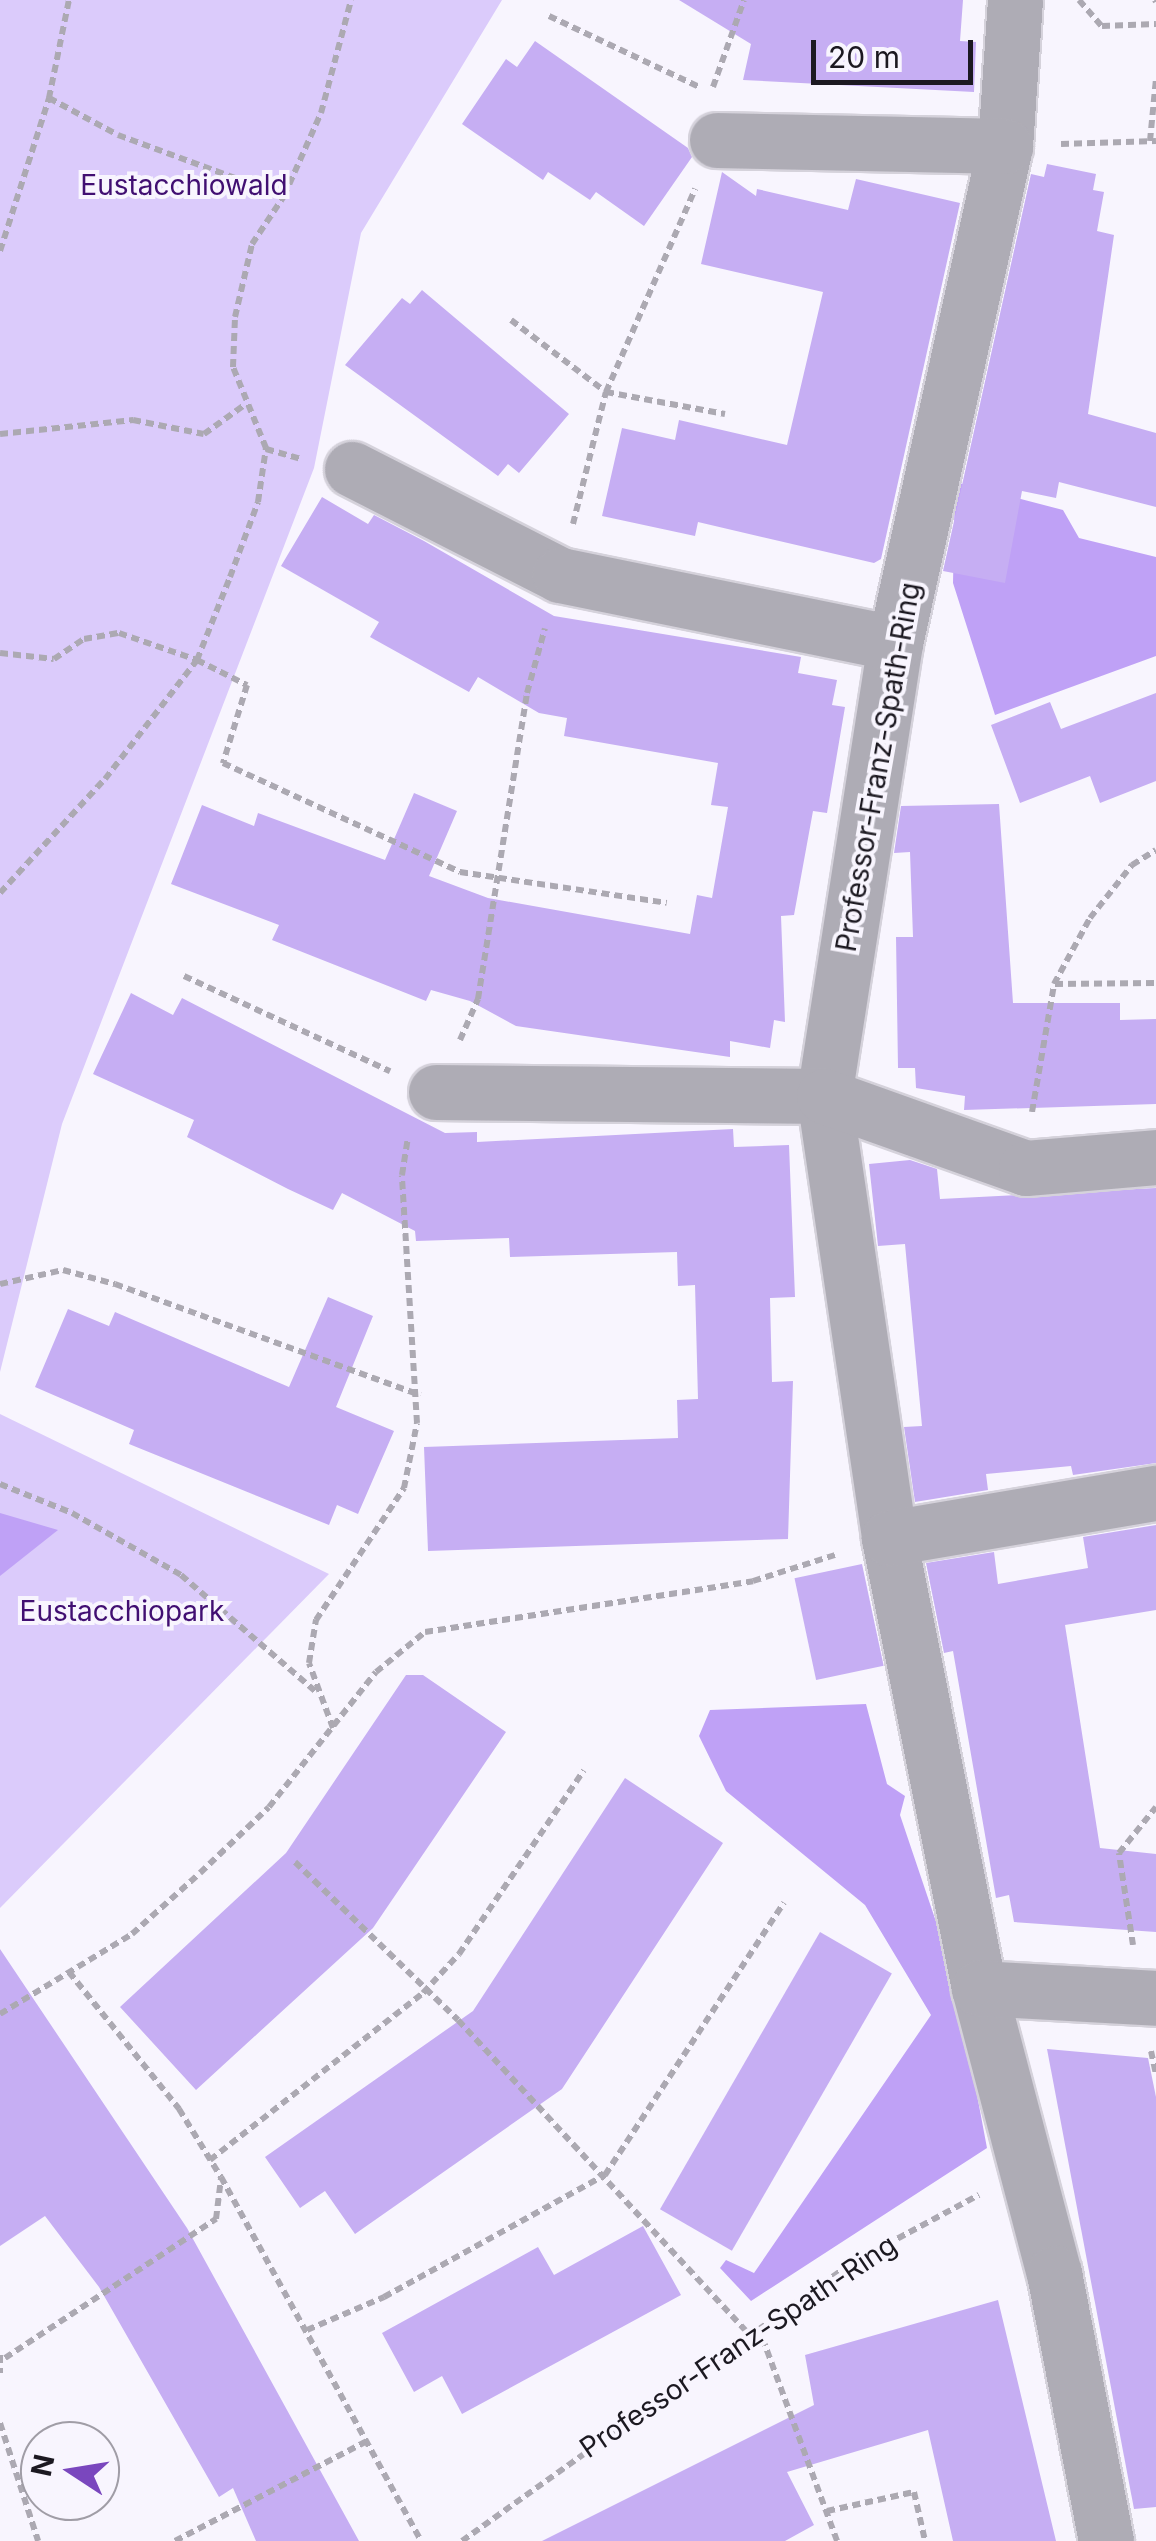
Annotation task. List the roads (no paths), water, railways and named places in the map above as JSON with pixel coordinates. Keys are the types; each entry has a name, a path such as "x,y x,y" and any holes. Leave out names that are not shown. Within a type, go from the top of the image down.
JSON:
{"lane":[{"name":"Professor-Franz-Spath-Ring","path":"1015,0 1004,146 895,642 824,1096 889,1538 979,1988 1028,2176 1106,2541"},
{"path":"717,140 1004,146"},
{"path":"327,464 560,575 895,642"},
{"path":"436,1092 824,1096 1026,1168 1156,1157"},
{"path":"889,1538 1156,1493"},
{"path":"979,1988 1148,1997"}],"park label":[{"name":"Eustacchiowald","path":"184,185"},
{"name":"Eustacchiopark","path":"122,1611"}]}
